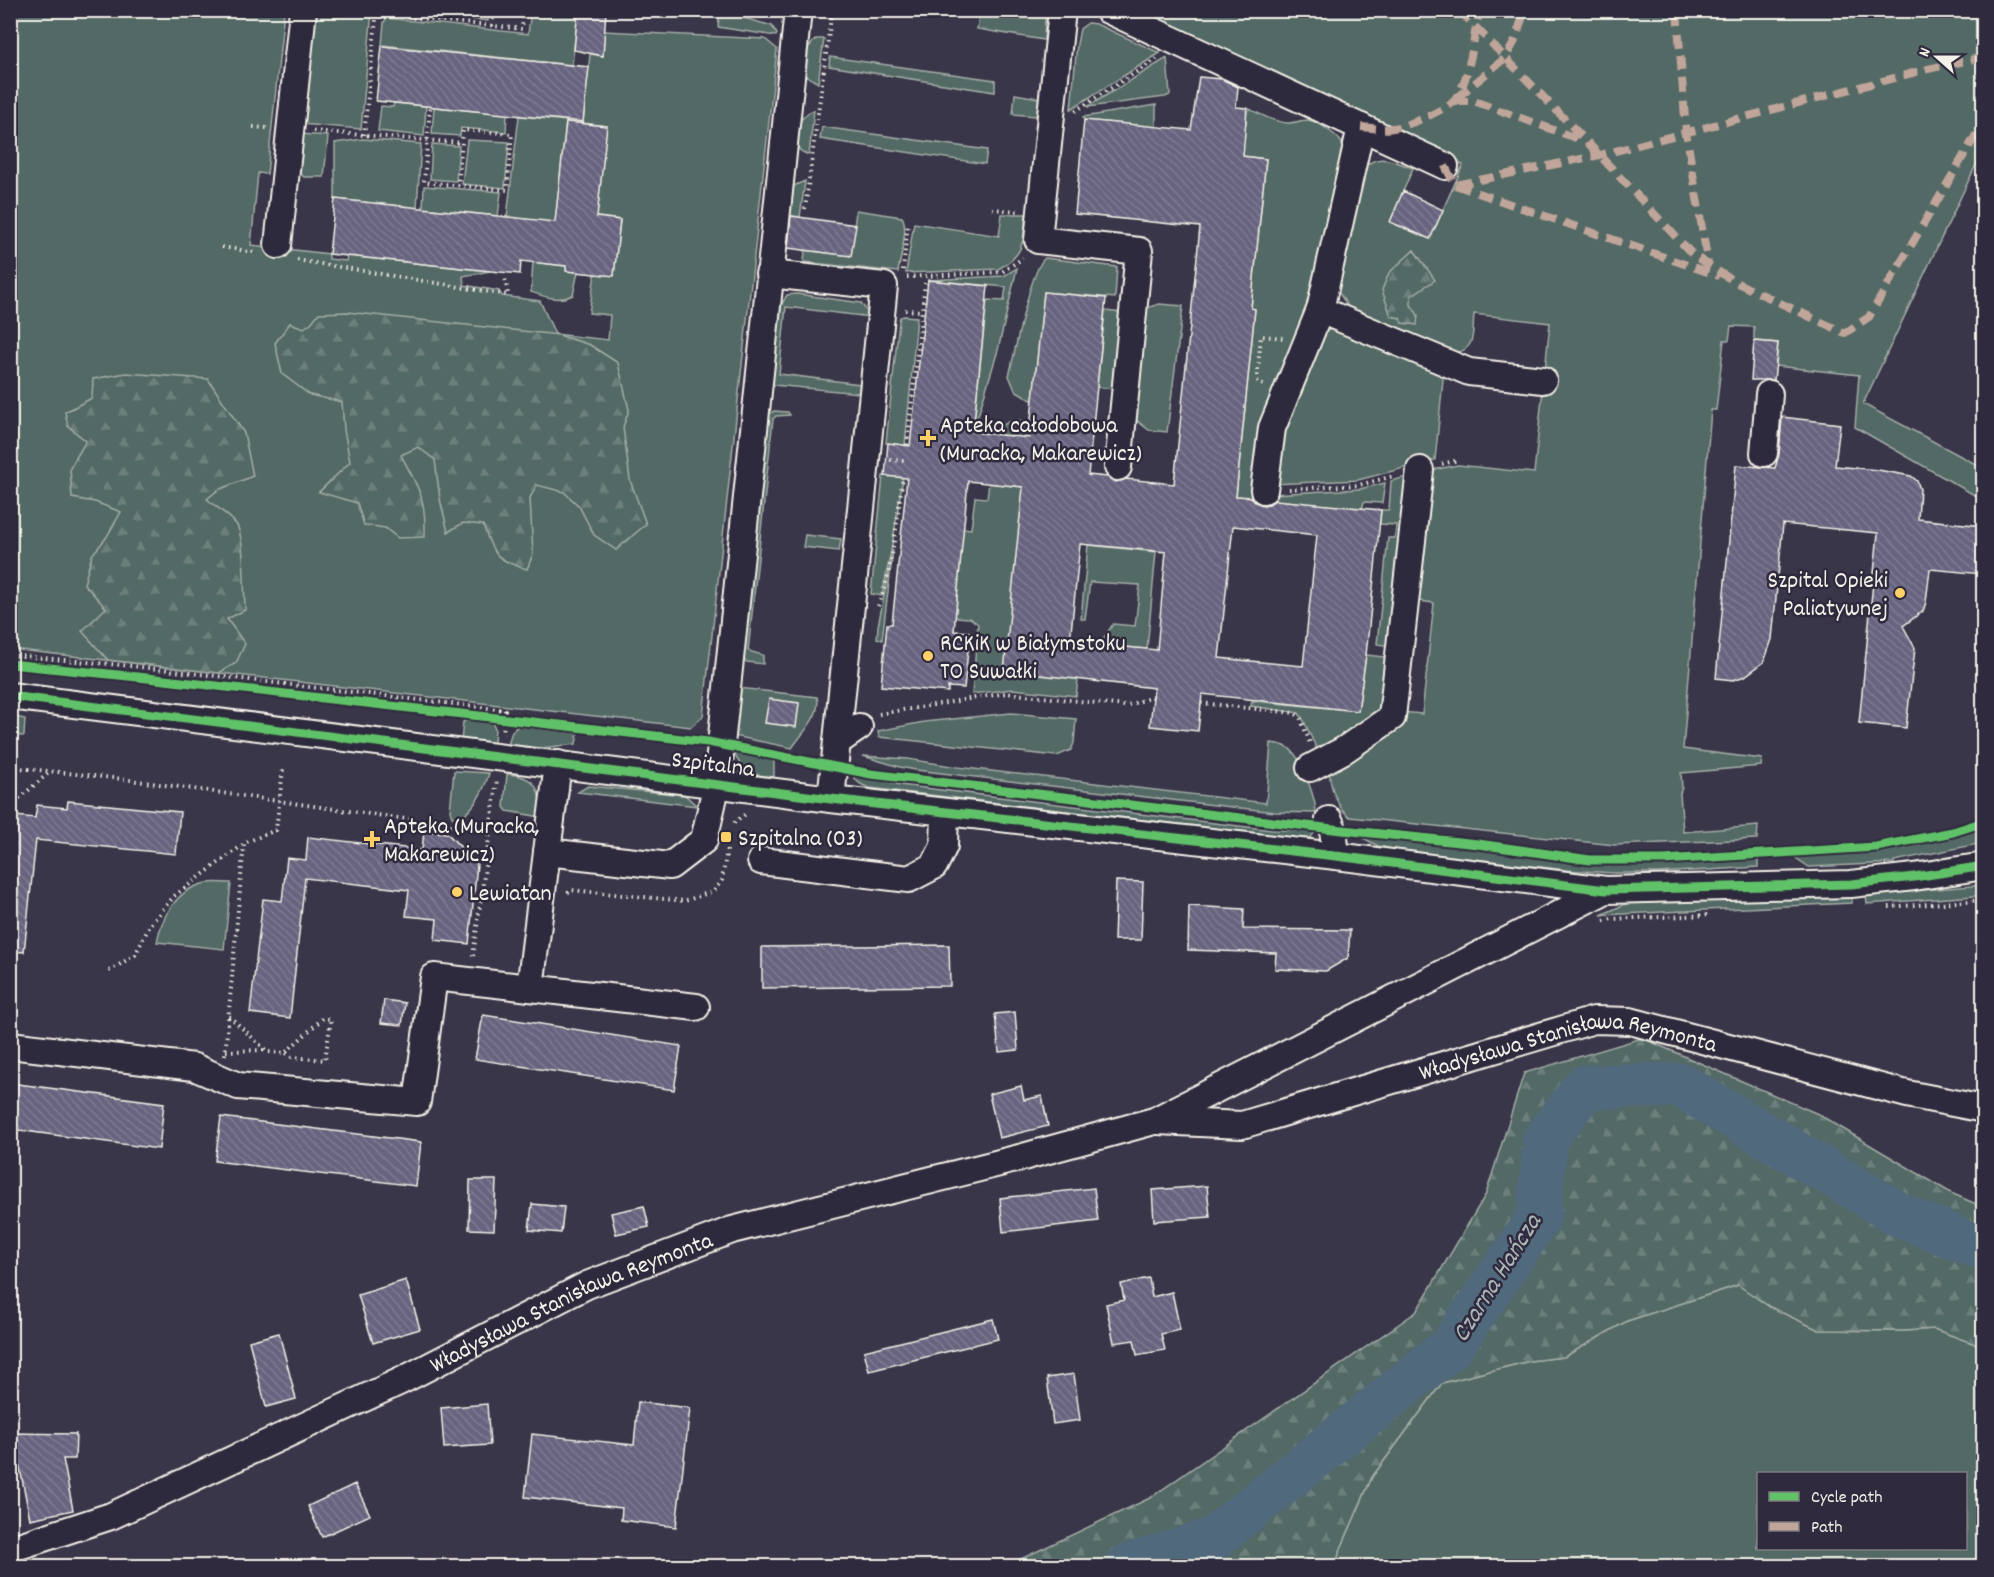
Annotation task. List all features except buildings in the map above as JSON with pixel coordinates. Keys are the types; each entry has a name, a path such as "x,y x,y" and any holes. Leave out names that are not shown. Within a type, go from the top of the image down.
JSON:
{"street":[{"path":"275,252 303,10"},
{"path":"547,852 670,866 704,840 717,783 798,10"},
{"path":"1062,10 1038,240 1138,251 1118,467"},
{"path":"1108,10 1445,166"},
{"path":"1264,490 1272,428 1320,310 1361,127"},
{"path":"769,274 884,286 831,799"},
{"path":"1320,310 1469,372 1543,380"},
{"path":"1764,453 1768,394"},
{"path":"1314,766 1344,750 1392,717 1420,470"},
{"name":"Szpitalna","path":"10,696 831,799 1336,856 1606,890 1851,884 1983,866"},
{"path":"837,742 865,720"},
{"path":"530,988 558,764"},
{"path":"761,861 909,879 934,866 944,846 945,812"},
{"path":"1329,820 1333,829 1336,856"},
{"name":"Władysława Stanisława Reymonta","path":"10,1549 111,1516 401,1381 587,1285 732,1230 1023,1157 1154,1121 1606,890"},
{"path":"10,1045 194,1066 238,1086 417,1102 434,977 696,1007"},
{"name":"Władysława Stanisława Reymonta","path":"1154,1121 1242,1125 1594,1020 1630,1020 1907,1095 1983,1109"}],"path":[{"path":"439,21 440,10"},
{"path":"492,26 494,10"},
{"path":"364,135 377,12 522,29 524,10"},
{"path":"804,216 832,10"},
{"path":"1067,117 1167,53"},
{"path":"430,108 424,182 507,190 512,134 463,130 458,185"},
{"path":"253,127 462,143"},
{"path":"992,208 1020,211"},
{"path":"222,247 275,252 508,295 505,276"},
{"path":"902,276 914,278 1002,272 1022,260 1024,253"},
{"path":"907,445 925,283"},
{"path":"899,309 922,311"},
{"path":"1270,336 1260,336 1257,380 1284,399"},
{"path":"883,459 905,461"},
{"path":"1264,490 1359,485 1459,460"},
{"path":"882,596 903,477"},
{"path":"10,664 126,676"},
{"path":"149,678 516,720"},
{"path":"865,720 1006,693 1125,706 1153,697"},
{"path":"1201,703 1294,713 1299,717 1314,766"},
{"path":"10,767 123,779 490,831"},
{"path":"109,971 135,955 150,925 174,896 244,843 276,830 283,769"},
{"path":"10,806 51,771"},
{"path":"225,1059 244,843"},
{"path":"1881,908 1983,900"},
{"path":"1601,922 1612,919 1718,915"},
{"path":"229,1015 268,1052 325,1060 331,1018 323,1018 285,1053"},
{"path":"226,1051 266,1050"}],"green space":[{"path":"11,11 284,11 267,174 258,173 251,245 329,254 329,259 346,261 347,256 490,271 463,276 464,285 499,291 502,296 540,301 555,334 608,340 610,315 589,313 595,274 614,275 620,220 597,217 606,126 583,123 590,54 603,56 604,31 765,39 777,49 703,716 691,727 11,649"},
{"path":"312,11 372,11 361,129 301,124"},
{"path":"445,11 489,11 488,21 445,16"},
{"path":"531,11 578,11 572,65 382,45 384,22 387,18 528,34"},
{"path":"720,11 772,26 777,34 776,36 718,27"},
{"path":"980,11 1043,11 1044,40 977,29"},
{"path":"1133,11 1983,11 1983,150 1863,404 1983,468 1983,500 1855,427 1859,375 1776,366 1778,343 1754,341 1754,327 1731,326 1729,340 1724,340 1716,410 1711,410 1683,749 1762,759 1761,766 1681,773 1680,793 1683,832 1758,826 1757,839 1615,845 1350,817 1341,808 1332,788 1330,768 1401,712 1422,714 1434,603 1412,600 1428,471 1458,465 1534,473 1550,323 1474,314 1470,343 1463,351 1456,353 1351,311 1335,287 1360,171 1379,159 1413,168 1390,222 1430,238 1463,165 1351,110"},
{"path":"1088,23 1096,24 1160,53 1071,109 1077,44 1080,29"},
{"path":"816,39 824,39 818,83 805,75 804,65 806,51"},
{"path":"830,57 995,80 995,92 829,66"},
{"path":"1167,58 1170,95 1087,107"},
{"path":"1015,94 1039,98 1036,116 1013,114"},
{"path":"394,103 426,106 424,136 378,131 381,106 393,107"},
{"path":"1156,105 1156,127 1084,120 1083,117"},
{"path":"434,107 507,114 506,132 461,128 460,136 432,134"},
{"path":"1247,108 1283,122 1313,121 1335,135 1345,149 1310,307 1255,498 1236,496 1255,309 1251,308 1266,159 1239,156 1224,122 1246,124"},
{"path":"814,110 809,155 797,146 795,133 801,119"},
{"path":"519,116 566,121 555,224 507,217"},
{"path":"822,127 987,150 985,164 820,139"},
{"path":"299,134 328,136 324,177 304,177 296,170"},
{"path":"363,139 421,144 417,208 335,199 335,143"},
{"path":"467,140 509,142 505,188 462,184"},
{"path":"432,144 459,146 456,181 430,179"},
{"path":"805,181 800,217 786,215 791,187"},
{"path":"424,186 501,192 498,216 423,208"},
{"path":"856,210 902,217 905,228 898,272 804,262 805,250 851,256"},
{"path":"1002,214 1026,214 1021,246 1018,253 1007,264 998,269 906,273 914,223 999,236"},
{"path":"1414,250 1435,280 1411,296 1411,305 1418,315 1417,325 1402,323 1400,318 1391,316 1382,290 1389,273"},
{"path":"1045,258 1117,267 1115,298 1044,292 1033,401 1015,390 1009,376 1034,278"},
{"path":"533,262 566,266 578,272 573,295 557,298 531,292"},
{"path":"1017,268 998,350 973,432 987,300 1004,301 1006,287 928,280 1004,276"},
{"path":"797,294 861,303 871,317 786,307 779,374 860,384 859,393 773,385 770,380 778,311 787,295"},
{"path":"1159,304 1183,306 1167,432 1149,430 1136,420 1134,389 1143,313 1147,308"},
{"path":"1105,311 1122,313 1114,389 1097,387"},
{"path":"347,312 559,335 590,345 618,363 629,410 623,427 630,480 646,524 616,550 594,535 579,506 564,492 537,485 530,498 533,554 527,569 516,566 497,555 483,525 463,523 448,532 440,499 435,460 418,447 401,455 423,502 425,537 398,538 385,528 364,525 357,503 319,492 350,462 342,402 310,395 282,374 275,343 290,323 304,328 319,313"},
{"path":"900,317 917,317 905,445 886,443 899,321"},
{"path":"1336,329 1444,370 1435,460 1358,480 1273,484 1273,463 1315,338 1323,331"},
{"path":"126,373 208,379 244,433 253,476 218,490 207,499 236,524 241,540 244,565 245,610 227,619 245,644 236,663 219,673 108,660 82,631 106,608 84,584 92,555 106,538 121,512 95,502 72,498 70,468 86,441 68,426 65,412 92,398 93,379"},
{"path":"774,411 788,412 790,415 776,416 773,419 748,651 763,655 763,664 742,659 767,420 769,414"},
{"path":"1016,420 1031,422 1026,473 1001,435 997,434 1004,424"},
{"path":"1414,475 1395,647 1377,644 1388,538 1395,538 1396,525 1380,524 1381,510 1389,510 1391,481"},
{"path":"883,476 903,477 882,596 871,594"},
{"path":"989,483 1023,487 1078,679 1076,696 1013,689 972,694 978,624 970,618 955,617 963,528 971,529 975,497 987,498"},
{"path":"1385,483 1382,503 1364,502 1362,509 1272,500 1273,494 1360,489"},
{"path":"805,535 841,539 839,551 803,547"},
{"path":"1088,545 1156,552 1147,649 1102,645 1103,639 1113,624 1135,626 1140,585 1090,582 1085,619 1081,619"},
{"path":"893,550 882,640 877,638 878,626"},
{"path":"1366,655 1393,658 1382,712 1319,754 1299,713 1251,706 1252,701 1358,711"},
{"path":"738,688 817,697 817,710 810,724 792,748 734,736"},
{"path":"1011,713 1076,719 1074,743 1071,750 1057,756 879,737 878,731 924,722"},
{"path":"11,716 25,719 24,736 11,735"},
{"path":"467,720 492,722 495,728 494,743 492,745 461,741 463,722"},
{"path":"519,726 578,733 576,744 532,749 508,747 512,732"},
{"path":"1271,743 1286,746 1297,757 1311,790 1316,813 1275,812 916,770 863,756 908,759 957,767 1266,803"},
{"path":"734,752 771,758 774,762 774,777 744,769"},
{"path":"454,771 489,773 475,802 470,809 458,817 452,817 450,811"},
{"path":"851,772 900,785 1272,830 1316,831 1310,838 1298,838 870,788 859,783"},
{"path":"507,774 525,778 535,786 540,799 541,817 507,811 504,807"},
{"path":"588,786 685,795 697,806 578,792"},
{"path":"1983,827 1983,843 1894,861 1894,863 1809,867 1793,856 1889,849 1956,836"},
{"path":"1358,835 1607,863 1758,857 1758,867 1658,873 1566,870 1392,849 1378,846"},
{"path":"205,883 231,883 224,949 157,942 166,915 177,899"},
{"path":"1983,885 1983,894 1975,896 1867,904 1866,895 1869,893"},
{"path":"1847,894 1852,897 1852,903 1601,915 1630,902"},
{"path":"1642,1038 1818,1114 1951,1193 1983,1207 1983,1347 1934,1329 1819,1330 1770,1307 1738,1285 1627,1321 1564,1357 1529,1361 1442,1383 1372,1477 1339,1553 1336,1566 1006,1566 1150,1498 1416,1312 1486,1194 1524,1073"},
{"path":"1739,1285 1770,1307 1819,1330 1934,1329 1983,1347 1983,1566 1336,1566 1339,1553 1372,1477 1442,1383 1530,1361 1564,1357 1627,1321"}],"waterway":[{"name":"Czarna Hańcza","path":"1128,1566 1212,1540 1451,1347 1539,1217 1545,1139 1585,1087 1680,1085 1902,1216 1984,1249"}],"marked path":[{"path":"1459,10 1693,255 1735,282 1845,333 1869,317 1984,121"},
{"path":"1361,127 1385,129 1400,126 1432,114 1452,102 1462,88 1466,76 1480,10"},
{"path":"1457,98 1505,58 1514,43 1525,10"},
{"path":"1677,10 1686,132 1708,264"},
{"path":"1445,166 1455,185 1600,155 1928,69 1984,57"},
{"path":"1453,101 1474,101 1584,141"},
{"path":"1455,185 1719,276"}],"cycle path":[{"path":"10,664 708,742 871,774 1478,844 1590,860 1663,860 1876,847 1953,832 1984,822"},
{"path":"10,696 831,799 1336,856 1606,890 1851,884 1984,866"}],"place":[{"name":"Apteka całodobowa (Muracka, Makarewicz)","path":"928,438"},
{"name":"Szpital Opieki Paliatywnej","path":"1900,593"},
{"name":"RCKiK w Białymstoku TO Suwałki","path":"928,656"},
{"name":"Szpitalna (03)","path":"726,837"},
{"name":"Apteka (Muracka, Makarewicz)","path":"372,839"},
{"name":"Lewiatan","path":"457,892"}]}
